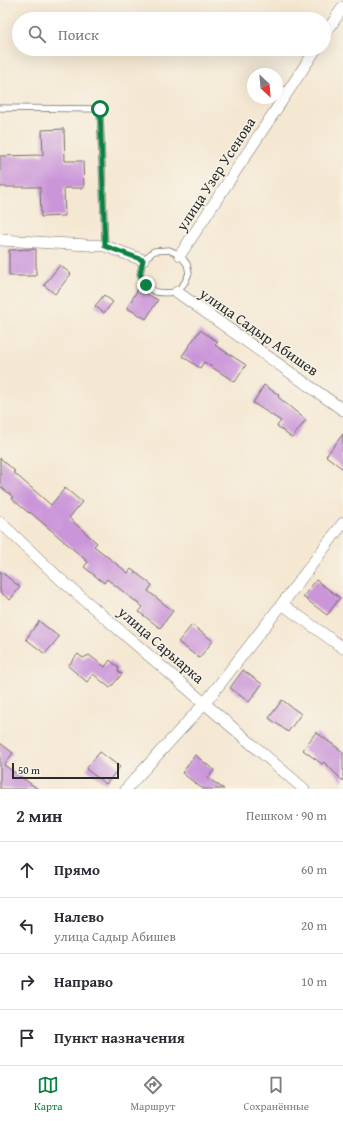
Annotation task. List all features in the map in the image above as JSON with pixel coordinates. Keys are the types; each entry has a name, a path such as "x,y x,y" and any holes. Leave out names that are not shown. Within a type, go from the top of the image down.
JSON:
{"street":[{"path":"331,25 343,7"},
{"name":"улица Узер Усенова","path":"180,255 311,56"},
{"path":"0,240 105,246 143,260"},
{"name":"улица Садыр Абишев","path":"177,292 343,410"},
{"name":"улица Сарыарка","path":"0,522 59,578 304,789"},
{"path":"126,789 205,703 282,604 343,522"},
{"path":"282,604 343,648"}],"lane":[{"path":"0,108 100,109 105,246"},
{"path":"169,250 180,255 187,264 189,273 185,282 177,292 161,293 151,290 146,285 140,274 143,260 154,251 169,250"}],"building":[{"path":"64,129 65,161 83,161 84,188 64,188 65,216 41,217 40,187 0,187 0,156 43,155 42,130"},
{"path":"36,249 36,276 9,276 9,250"},
{"path":"60,265 71,274 55,294 44,285"},
{"path":"138,289 158,300 146,319 127,308"},
{"path":"104,295 113,302 104,313 95,306"},
{"path":"200,330 218,342 215,345 246,365 235,382 204,362 200,368 182,356"},
{"path":"264,385 279,395 278,397 306,420 292,438 277,426 281,421 253,403"},
{"path":"343,434 343,469 326,456"},
{"path":"0,458 15,471 13,472 51,505 65,488 82,502 69,518 97,543 94,546 128,573 131,569 152,585 148,591 173,611 160,628 139,612 143,607 107,579 104,583 84,567 88,562 30,512 29,513 12,499 13,497 0,486"},
{"path":"0,571 20,587 10,600 0,592"},
{"path":"316,580 340,598 327,615 303,597"},
{"path":"39,621 59,637 45,654 26,639"},
{"path":"192,625 213,641 199,658 178,642"},
{"path":"78,654 83,658 89,655 105,667 110,660 119,668 118,671 122,674 110,688 93,674 87,682 68,666"},
{"path":"243,670 262,684 249,702 230,688"},
{"path":"282,700 301,714 288,732 269,718"},
{"path":"316,732 343,752 343,781 324,762 322,764 303,750"},
{"path":"0,743 13,753 4,765 38,789 0,789"},
{"path":"100,752 120,767 106,784 86,769"},
{"path":"195,755 214,770 208,778 224,789 203,789 182,773"}],"route":[{"path":"100,109 105,246 143,260 140,274 146,285"}]}
